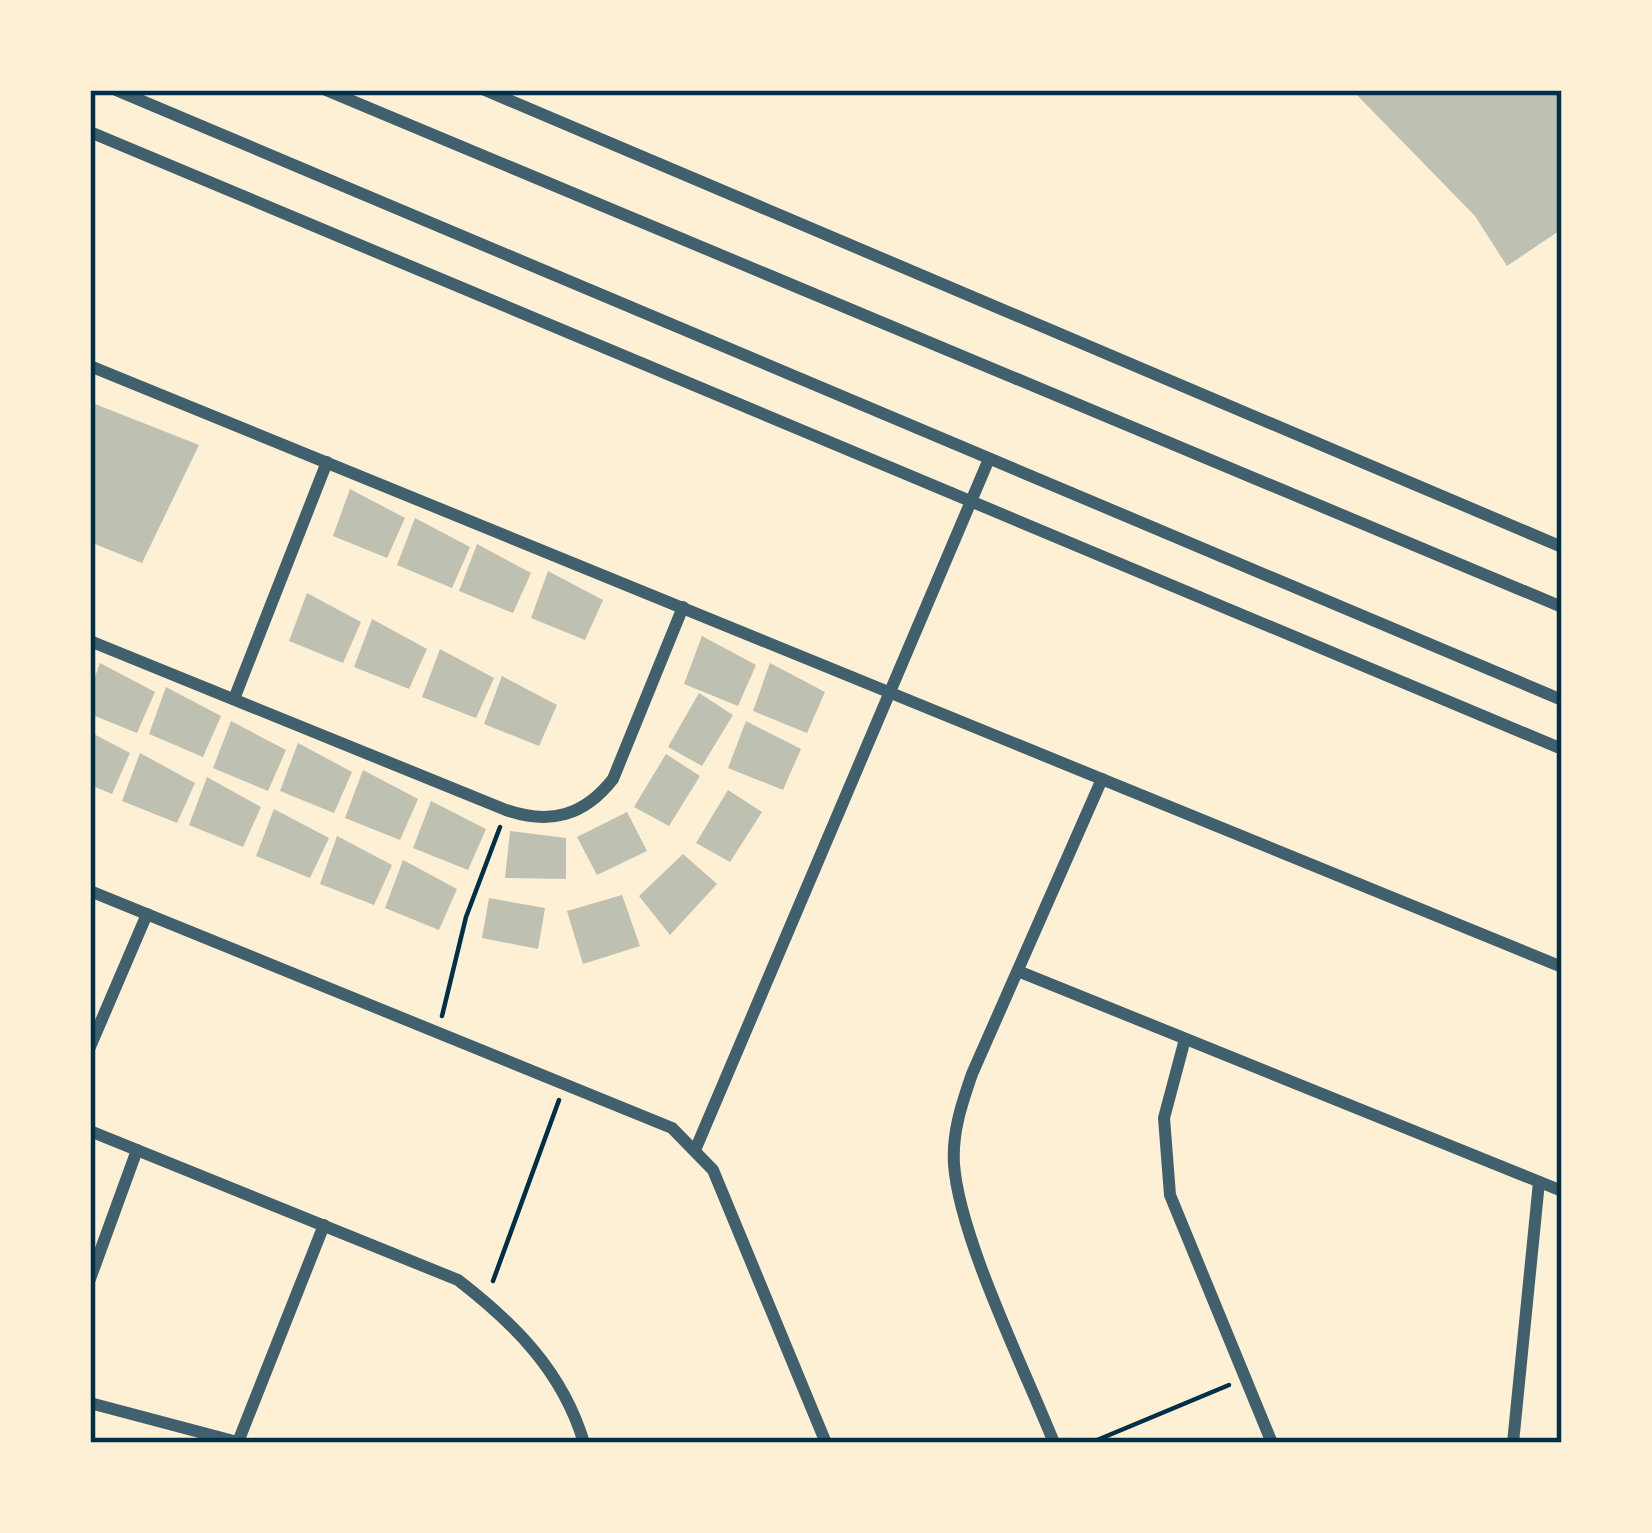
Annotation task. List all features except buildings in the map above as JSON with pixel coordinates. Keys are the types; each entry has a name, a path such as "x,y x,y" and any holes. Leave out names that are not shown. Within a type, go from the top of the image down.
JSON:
{"street":[{"path":"116,90 1562,700"},
{"path":"326,90 1562,607"},
{"path":"485,90 1562,547"},
{"path":"90,131 1562,749"},
{"path":"90,366 1562,967"},
{"path":"696,1148 989,459"},
{"path":"234,699 327,463"},
{"path":"90,641 506,810 550,819 575,813 597,799 613,779 682,608"},
{"path":"1054,1443 962,1208 954,1162 958,1117 1102,778"},
{"path":"90,891 644,1114 696,1148 725,1196 826,1443"},
{"path":"90,1047 147,914"},
{"path":"1018,971 1562,1191"},
{"path":"1185,1039 1165,1118 1168,1183 1272,1443"},
{"path":"90,1131 458,1280 509,1319 550,1369 584,1443"},
{"path":"90,1279 137,1150"},
{"path":"1514,1443 1539,1182"},
{"path":"90,1402 239,1443 324,1225"}],"path":[{"path":"438,1033 466,917 506,810"},
{"path":"486,1302 565,1083"},
{"path":"1090,1443 1245,1378"}]}
